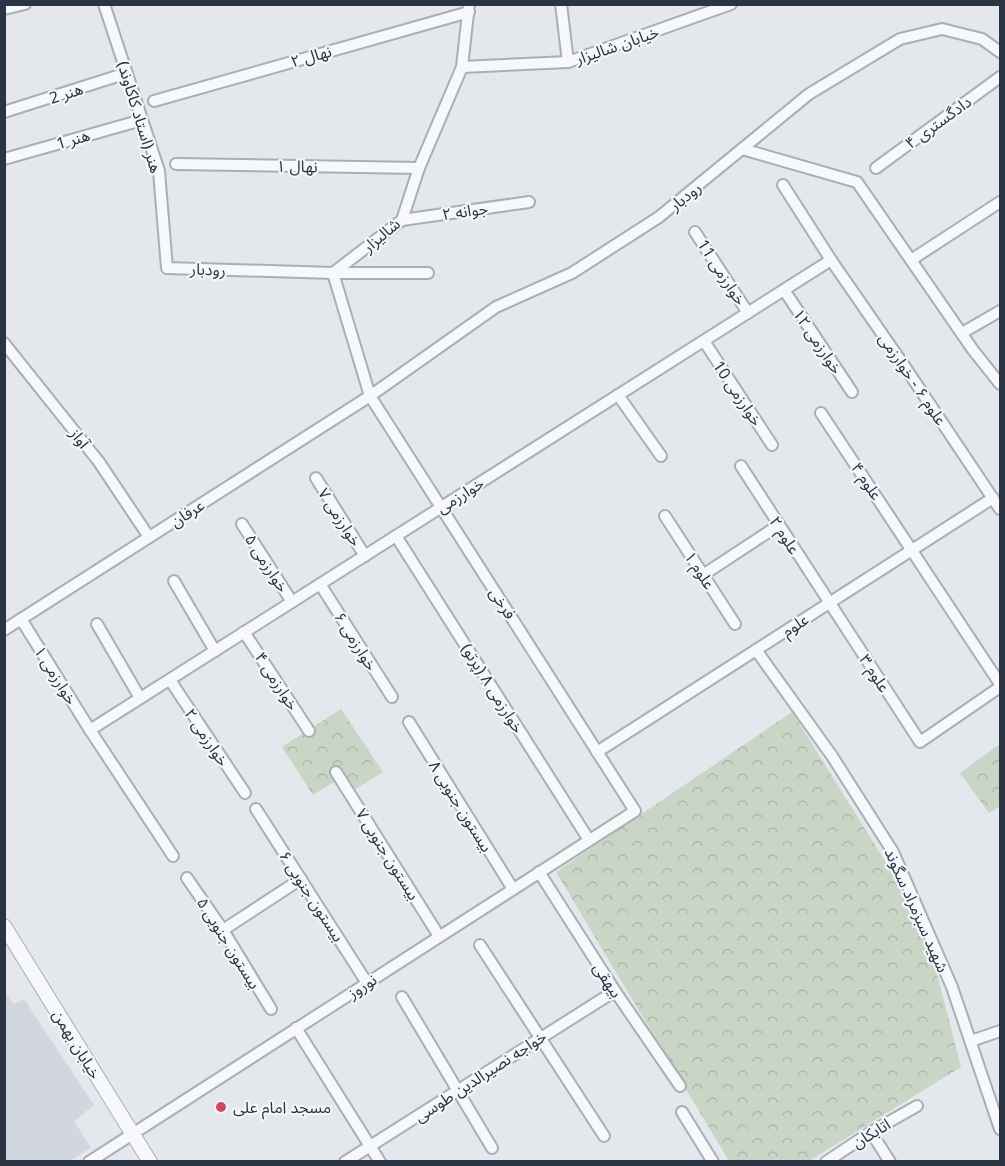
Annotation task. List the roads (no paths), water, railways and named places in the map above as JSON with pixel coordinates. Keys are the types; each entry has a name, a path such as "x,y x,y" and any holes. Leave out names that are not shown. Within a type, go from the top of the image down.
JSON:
{"street":[{"path":"4,9 25,4"},
{"name":"هنر (استاد کاکاوند)","path":"104,4 159,171 167,268"},
{"path":"561,4 568,62"},
{"name":"خیابان شالیزار","path":"462,67 568,62 699,10 731,4"},
{"name":"شالیزار","path":"333,273 402,220 419,168 462,67 469,8"},
{"name":"نهال ۲","path":"154,101 469,8"},
{"name":"رودبار","path":"370,396 496,307 572,273 659,217 809,94 900,39 942,29 982,39 1000,52"},
{"name":"هنر 2","path":"4,112 127,73"},
{"name":"دادگستری ۴","path":"876,168 1000,77"},
{"name":"هنر 1","path":"4,159 142,120"},
{"path":"742,149 857,182 1000,384"},
{"name":"نهال ۱","path":"176,164 419,168"},
{"name":"علوم ۶ - خوارزمی","path":"783,185 831,260 1000,509"},
{"name":"جوانه ۲","path":"402,220 529,202"},
{"path":"911,260 1000,202"},
{"name":"خوارزمی 11","path":"695,232 748,313"},
{"name":"خوارزمی","path":"90,730 831,260"},
{"name":"رودبار","path":"167,268 333,273 428,273"},
{"path":"333,273 370,396"},
{"name":"خوارزمی ۱۲","path":"784,290 852,392"},
{"path":"962,333 1000,312"},
{"name":"خوارزمی 10","path":"704,341 772,445"},
{"name":"آواز","path":"4,343 99,462 149,537"},
{"path":"618,395 661,456"},
{"name":"فرخی","path":"370,396 635,811"},
{"name":"عرفان","path":"4,630 370,396"},
{"name":"علوم ۴","path":"822,413 1000,685"},
{"name":"علوم ۲","path":"741,466 829,603"},
{"name":"خوارزمی ۷","path":"315,478 365,555"},
{"name":"علوم","path":"597,752 993,498"},
{"name":"علوم ۱","path":"665,516 735,624"},
{"name":"خوارزمی ۵","path":"242,524 292,602"},
{"path":"703,575 778,525"},
{"name":"خوارزمی ۸ (پرتو)","path":"396,536 589,840"},
{"path":"174,581 215,651"},
{"name":"خوارزمی ۶","path":"320,584 392,697"},
{"name":"علوم ۳","path":"829,603 920,742 1000,685"},
{"name":"خوارزمی ۱","path":"21,619 90,730 173,856"},
{"path":"97,624 140,698"},
{"name":"خوارزمی ۴","path":"244,632 309,731"},
{"name":"شهید سبزمراد سگوند","path":"756,650 832,756 893,852 952,987 1000,1129"},
{"name":"خوارزمی ۲","path":"170,680 245,794"},
{"name":"بیستون جنوبی ۸","path":"409,722 513,889"},
{"name":"بیستون جنوبی ۷","path":"336,772 439,936"},
{"name":"بیستون جنوبی ۶","path":"256,809 367,983"},
{"name":"نوروز","path":"89,1161 635,811"},
{"name":"بیهقی","path":"539,872 615,991 680,1086"},
{"name":"بیستون جنوبی ۵","path":"187,878 223,930 271,1009"},
{"path":"223,930 301,879"},
{"name":"خیابان بهمن","path":"4,926 150,1161"},
{"path":"480,945 604,1136"},
{"name":"خواجه نصیرالدین طوسی","path":"345,1161 615,991"},
{"path":"402,997 492,1148"},
{"path":"296,1028 380,1161"},
{"path":"971,1041 1000,1031"},
{"name":"اتابکان","path":"826,1161 917,1106"},
{"path":"682,1112 713,1161"},
{"path":"872,1132 890,1161"}],"place":[{"name":"مسجد امام علی","path":"221,1107"}]}
